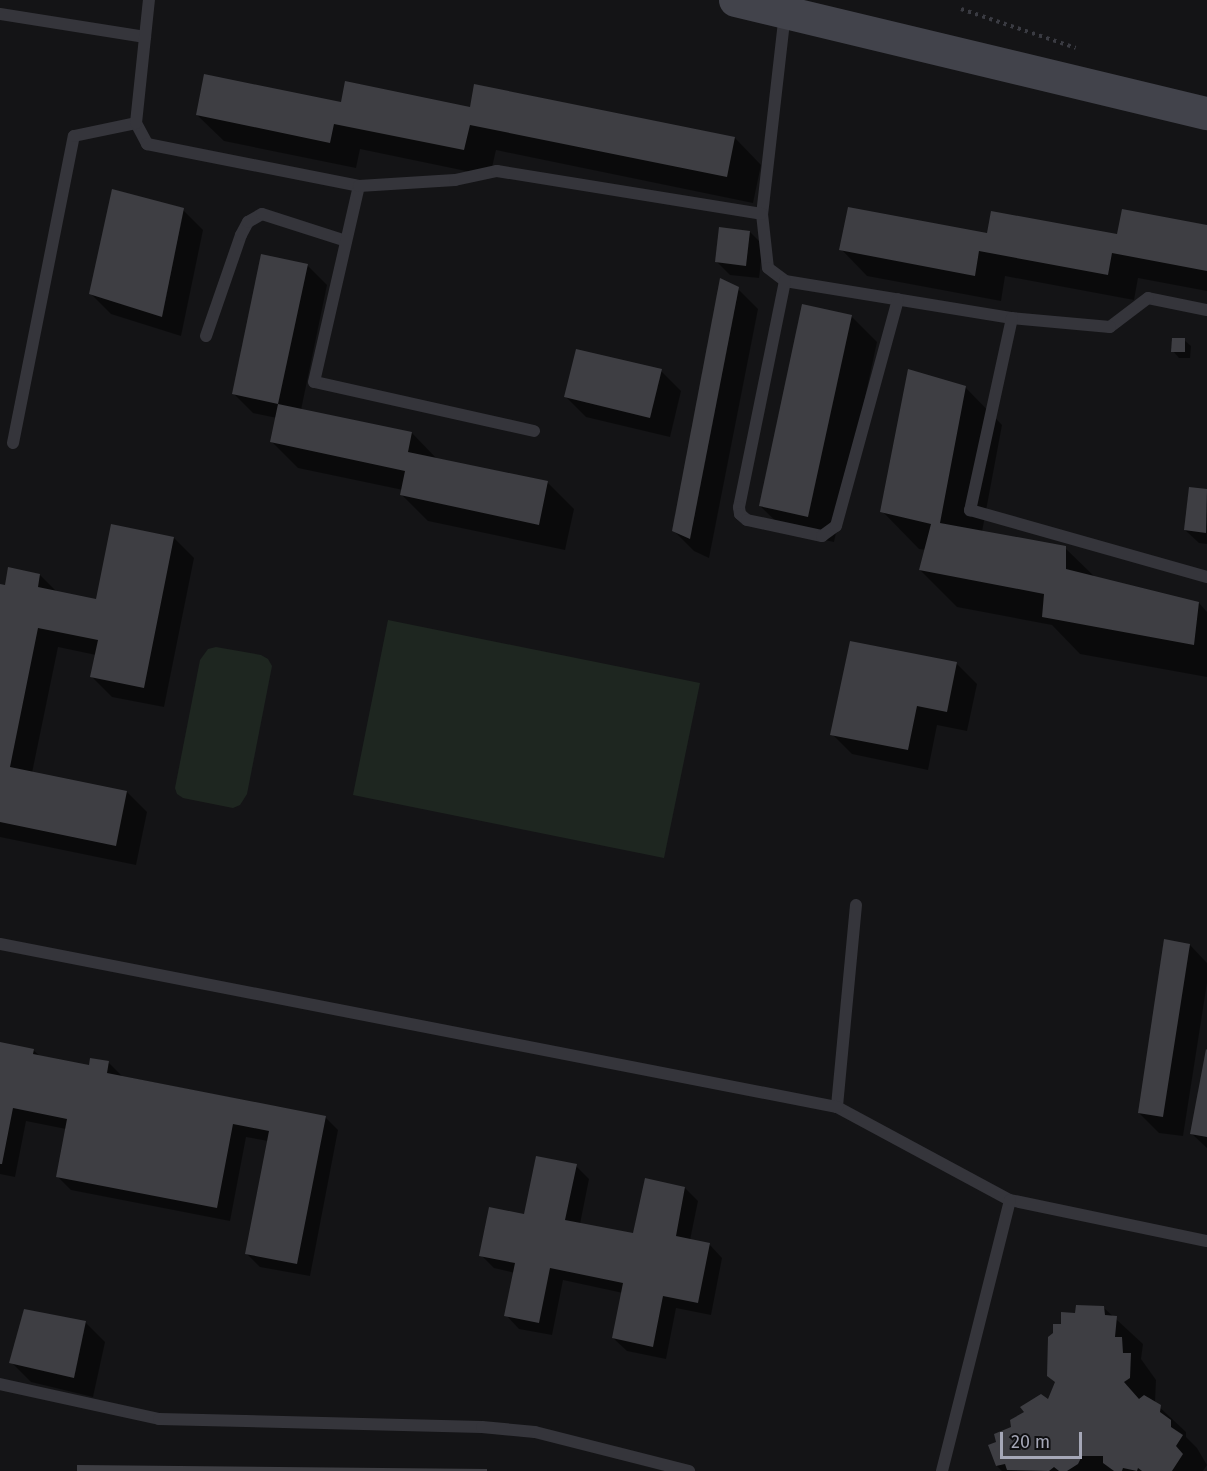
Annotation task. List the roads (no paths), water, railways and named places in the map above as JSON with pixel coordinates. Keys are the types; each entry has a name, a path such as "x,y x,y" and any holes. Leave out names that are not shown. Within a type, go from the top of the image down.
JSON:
{"street":[{"path":"738,0 1207,113"}],"lane":[{"path":"149,0 136,123 147,144 358,186 455,180 497,171 762,214"},
{"path":"785,12 762,214 768,268 785,280 1012,318 1110,327 1148,298 1207,310"},
{"path":"0,14 145,37"},
{"path":"13,443 74,136 136,123"},
{"path":"358,186 314,382 534,431"},
{"path":"206,336 241,235 248,222 262,214 346,241"},
{"path":"785,280 739,507 740,514 747,520 822,536 836,526 898,299"},
{"path":"1012,318 970,510 1207,578"},
{"path":"837,1107 856,905"},
{"path":"0,944 837,1107 1010,1200 1207,1241"},
{"path":"942,1471 1010,1200"},
{"path":"0,1384 159,1419 482,1427 535,1432 689,1471"}]}
